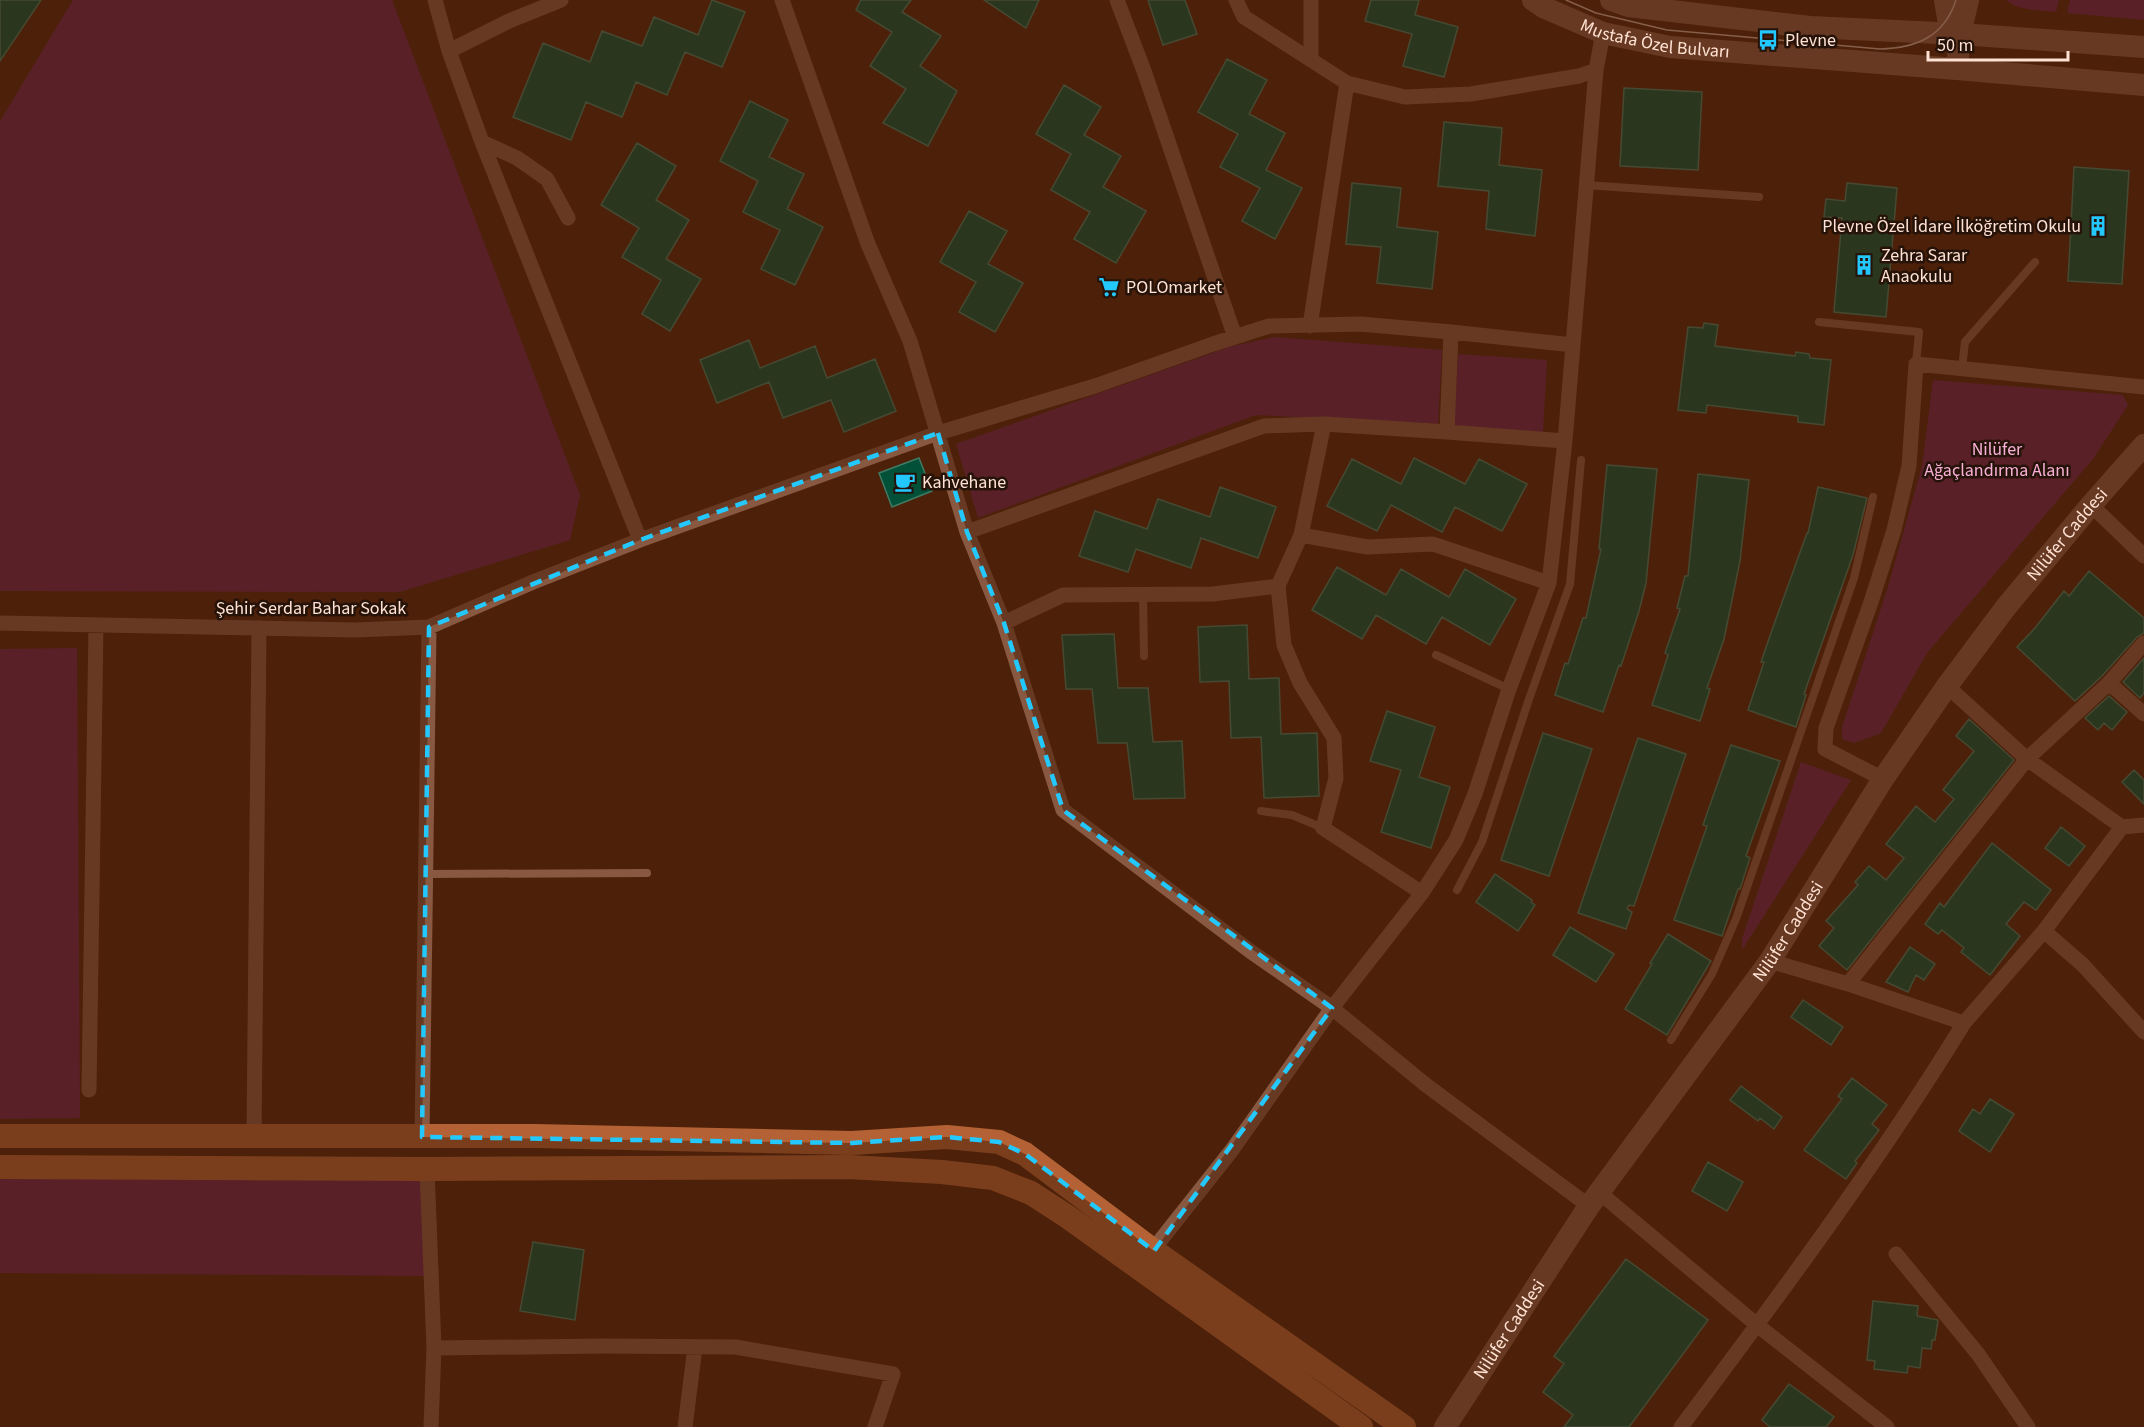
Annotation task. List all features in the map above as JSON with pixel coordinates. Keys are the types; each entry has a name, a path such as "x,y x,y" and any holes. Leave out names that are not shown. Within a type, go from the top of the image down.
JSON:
{"main road":[{"name":"Mustafa Özel Bulvarı","path":"1533,0 1545,8 1603,33 1670,47 2144,85"},
{"name":"Mustafa Özel Bulvarı","path":"1611,0 1628,6 1810,27 1960,34 2144,47"},
{"path":"1945,0 1948,18 1960,34"},
{"path":"1957,69 1960,34 1968,0"},
{"name":"Nilüfer Caddesi","path":"1445,1427 1594,1200 1770,961 1883,779 1947,686 2006,607 2144,445"},
{"path":"0,1136 650,1137 852,1143 946,1137 999,1142 1025,1154 1146,1259 1362,1427"},
{"path":"0,1167 427,1169 848,1167 942,1172 993,1178 1031,1193 1068,1217 1146,1259 1404,1427"}],"street":[{"path":"435,0 449,51 482,142 640,540"},
{"path":"449,51 509,21 561,0"},
{"path":"782,0 868,244 910,341 967,532 1004,623 1063,810 1250,951 1332,1008 1426,1085 1594,1200 1887,1427"},
{"path":"1117,0 1144,71 1235,337"},
{"path":"1236,0 1244,17 1347,83 1405,97 1472,94 1579,76 1596,70"},
{"path":"1311,0 1311,60"},
{"path":"1146,1259 1232,1150 1332,1008 1422,893 1456,840 1475,794 1509,689 1549,583 1565,441 1596,70 1603,33"},
{"path":"1310,326 1347,83"},
{"path":"482,142 517,158 547,179 567,218"},
{"name":"Şehir Serdar Bahar Sokak","path":"0,623 355,630 429,627 533,582 640,540 938,433 1095,386 1269,326 1360,324 1573,345"},
{"path":"1447,432 1451,332"},
{"path":"1883,779 1826,749 1826,728 1894,530 1909,466 1916,364 2144,387"},
{"path":"967,532 1264,426 1324,424 1565,441"},
{"path":"1324,424 1301,535 1278,586 1284,645 1300,683 1334,738 1336,778 1323,828 1422,893"},
{"path":"2091,505 2144,556"},
{"path":"1301,535 1367,547 1433,544 1549,583"},
{"path":"1004,623 1063,595 1214,594 1278,586"},
{"path":"89,1090 96,625"},
{"path":"422,1137 429,627"},
{"path":"254,1136 259,628"},
{"path":"1848,984 2027,759 2109,683 2144,643"},
{"path":"2109,683 2144,714"},
{"path":"1947,686 2027,759 2122,827 2144,825"},
{"path":"1681,1427 1757,1325 1920,1094 1964,1023 2044,931 2122,827"},
{"path":"2044,931 2083,965 2144,1032"},
{"path":"1770,961 1848,984 1964,1023"},
{"path":"427,1169 434,1348 431,1427"},
{"path":"1896,1254 1978,1354 2028,1427"},
{"path":"685,1427 696,1347"},
{"path":"434,1348 735,1347 893,1374 874,1427"}],"lane":[{"path":"1586,185 1759,197"},
{"path":"1962,368 1965,342 2035,262"},
{"path":"1820,322 1919,332 1916,364"},
{"path":"1457,890 1482,842 1570,584 1581,460"},
{"path":"1671,1040 1712,974 1736,919 1854,578 1873,497"},
{"path":"1143,594 1144,656"},
{"path":"1436,655 1509,689"},
{"path":"1261,811 1292,815 1323,828"},
{"path":"425,874 646,873"}],"highlighted area":[{"path":"938,433 967,532 1004,623 1063,810 1332,1008 1154,1251 1025,1154 999,1142 947,1137 852,1143 422,1137 429,627 640,540"}],"green space":[{"path":"73,0 392,0 580,495 570,540 400,592 0,591 0,121"},
{"path":"2006,0 2059,0 2056,12 2023,8"},
{"path":"2070,0 2144,0 2144,20 2067,13"},
{"path":"1274,337 1442,350 1438,424 1256,415 978,518 956,444 1232,346"},
{"path":"1458,354 1547,360 1543,432 1454,427"},
{"name":"Nilüfer Ağaçlandırma Alanı","path":"1933,380 2123,395 2128,405 2093,459 1927,653 1881,733 1854,743 1842,739 1842,727 1888,587 1922,466"},
{"path":"77,648 80,1118 0,1119 0,649"},
{"path":"1801,762 1851,780 1742,950 1742,939"},
{"path":"0,1168 427,1169 431,1276 0,1273"}],"building":[{"path":"0,0 41,0 0,61"},
{"path":"712,0 745,12 722,67 685,52 667,95 636,82 622,117 586,102 571,140 513,117 543,43 590,62 602,31 642,46 654,17 698,35"},
{"path":"861,0 911,0 902,12 941,36 920,66 957,91 928,146 883,123 906,89 870,66 892,32 856,10"},
{"path":"984,0 1039,0 1026,28"},
{"path":"1148,0 1185,0 1197,34 1163,45"},
{"path":"1371,0 1419,0 1415,15 1458,27 1444,77 1403,66 1412,34 1365,21"},
{"path":"1227,59 1267,80 1249,114 1285,133 1266,170 1302,188 1275,239 1242,221 1260,188 1220,167 1238,134 1198,112"},
{"path":"1064,85 1101,107 1084,135 1121,156 1103,187 1146,211 1116,263 1074,239 1090,212 1051,190 1071,154 1036,134"},
{"path":"1624,88 1702,92 1698,170 1620,166"},
{"path":"750,101 788,120 769,157 804,174 787,209 823,227 795,285 761,269 780,230 743,212 758,181 720,161"},
{"path":"1444,122 1502,128 1499,165 1542,170 1535,236 1486,229 1489,191 1438,186"},
{"path":"637,143 676,166 656,200 689,220 666,259 701,279 670,331 642,314 661,280 622,257 639,228 601,205"},
{"name":"Plevne Özel İdare İlköğretim Okulu","path":"2074,167 2129,171 2122,284 2068,281"},
{"path":"1352,183 1401,188 1397,227 1438,232 1432,289 1377,283 1381,247 1346,244"},
{"name":"Zehra Sarar Anaokulu","path":"1847,183 1897,188 1886,317 1834,312 1842,218 1824,217 1826,199 1845,201"},
{"path":"969,211 1007,231 988,264 1023,283 995,332 959,312 976,282 940,262"},
{"path":"1704,323 1718,325 1715,346 1795,356 1796,352 1809,354 1810,358 1831,360 1824,425 1798,422 1798,416 1707,405 1706,413 1678,410 1688,327 1703,328"},
{"path":"749,340 760,368 815,346 827,378 875,359 896,411 844,432 831,400 783,418 769,382 717,403 700,360"},
{"name":"Kahvehane","path":"919,458 932,491 892,507 879,473"},
{"path":"1414,458 1465,484 1479,459 1527,484 1502,531 1455,507 1442,532 1391,505 1377,531 1327,506 1352,459 1401,484"},
{"path":"1607,465 1657,469 1646,583 1621,666 1619,665 1603,712 1555,695 1583,618 1586,618 1601,549 1599,549"},
{"path":"1698,474 1749,480 1740,561 1724,639 1707,688 1710,689 1700,721 1652,705 1668,655 1665,653 1680,609 1677,608 1685,576 1688,576"},
{"path":"1220,487 1276,507 1258,558 1201,538 1191,568 1136,549 1128,572 1079,556 1095,511 1147,529 1158,499 1210,517"},
{"path":"1818,487 1867,498 1853,555 1804,694 1806,695 1796,727 1748,710 1764,662 1761,662 1808,533"},
{"path":"1337,567 1386,595 1401,569 1449,597 1465,569 1516,599 1490,645 1442,617 1426,644 1376,615 1362,639 1312,610"},
{"path":"2089,571 2144,618 2144,633 2137,637 2102,676 2075,701 2017,647 2064,591 2069,596"},
{"path":"1247,625 1249,679 1279,678 1281,734 1317,733 1319,796 1264,798 1261,737 1231,738 1229,681 1200,682 1198,627"},
{"path":"1114,634 1118,688 1148,688 1153,742 1182,741 1185,798 1134,799 1127,743 1098,743 1092,689 1066,689 1062,635"},
{"path":"2144,658 2144,693 2140,698 2123,682"},
{"path":"2109,696 2127,712 2112,730 2104,723 2098,730 2085,718"},
{"path":"1387,711 1435,727 1419,777 1450,787 1431,848 1381,832 1401,770 1370,761"},
{"path":"1969,719 2014,760 1847,970 1819,946 1834,928 1826,921 1858,885 1855,882 1869,866 1886,880 1904,858 1886,844 1916,806 1935,822 1954,799 1943,790 1974,751 1956,736"},
{"path":"1543,733 1592,749 1549,876 1501,860"},
{"path":"1638,738 1686,754 1634,906 1629,905 1627,909 1632,912 1626,929 1578,913"},
{"path":"1731,745 1780,761 1746,856 1750,858 1722,936 1674,920 1707,826 1703,825"},
{"path":"2134,770 2144,780 2144,804 2122,782"},
{"path":"2061,827 2085,846 2069,866 2045,848"},
{"path":"1992,843 2051,890 2036,910 2024,902 2006,924 2020,936 1990,975 1961,952 1964,948 1942,930 1938,934 1925,924 1940,903 1944,907"},
{"path":"1495,874 1532,900 1531,902 1535,905 1518,931 1476,902"},
{"path":"1570,927 1614,954 1596,982 1553,955"},
{"path":"1668,934 1711,961 1667,1035 1625,1009"},
{"path":"1910,947 1935,964 1924,980 1916,975 1908,992 1886,982"},
{"path":"1803,1000 1843,1027 1831,1045 1791,1017"},
{"path":"1852,1078 1887,1105 1872,1124 1879,1130 1855,1161 1857,1163 1846,1179 1804,1150 1842,1099 1838,1096"},
{"path":"1741,1086 1782,1117 1774,1129 1760,1118 1758,1121 1730,1100"},
{"path":"1990,1099 2014,1114 1990,1152 1959,1131 1973,1109 1980,1114"},
{"path":"1708,1162 1743,1182 1727,1211 1692,1191"},
{"path":"533,1242 584,1250 575,1320 520,1311"},
{"path":"1626,1259 1708,1320 1629,1427 1564,1427 1573,1415 1543,1392 1564,1364 1554,1356"},
{"path":"1873,1301 1918,1306 1917,1316 1938,1320 1931,1349 1922,1348 1920,1368 1908,1366 1907,1373 1874,1369 1875,1361 1867,1360"},
{"path":"1789,1384 1834,1417 1826,1427 1770,1427 1762,1420"}],"tram line":[{"path":"1566,0 1596,13 1667,30 1880,49 1905,46 1927,38 1944,23 1956,0"}],"place":[{"name":"Plevne","path":"1768,40"},
{"name":"Plevne Özel İdare İlköğretim Okulu","path":"2098,226"},
{"name":"Zehra Sarar Anaokulu","path":"1864,265"},
{"name":"POLOmarket","path":"1109,287"},
{"name":"Kahvehane","path":"905,482"}]}
